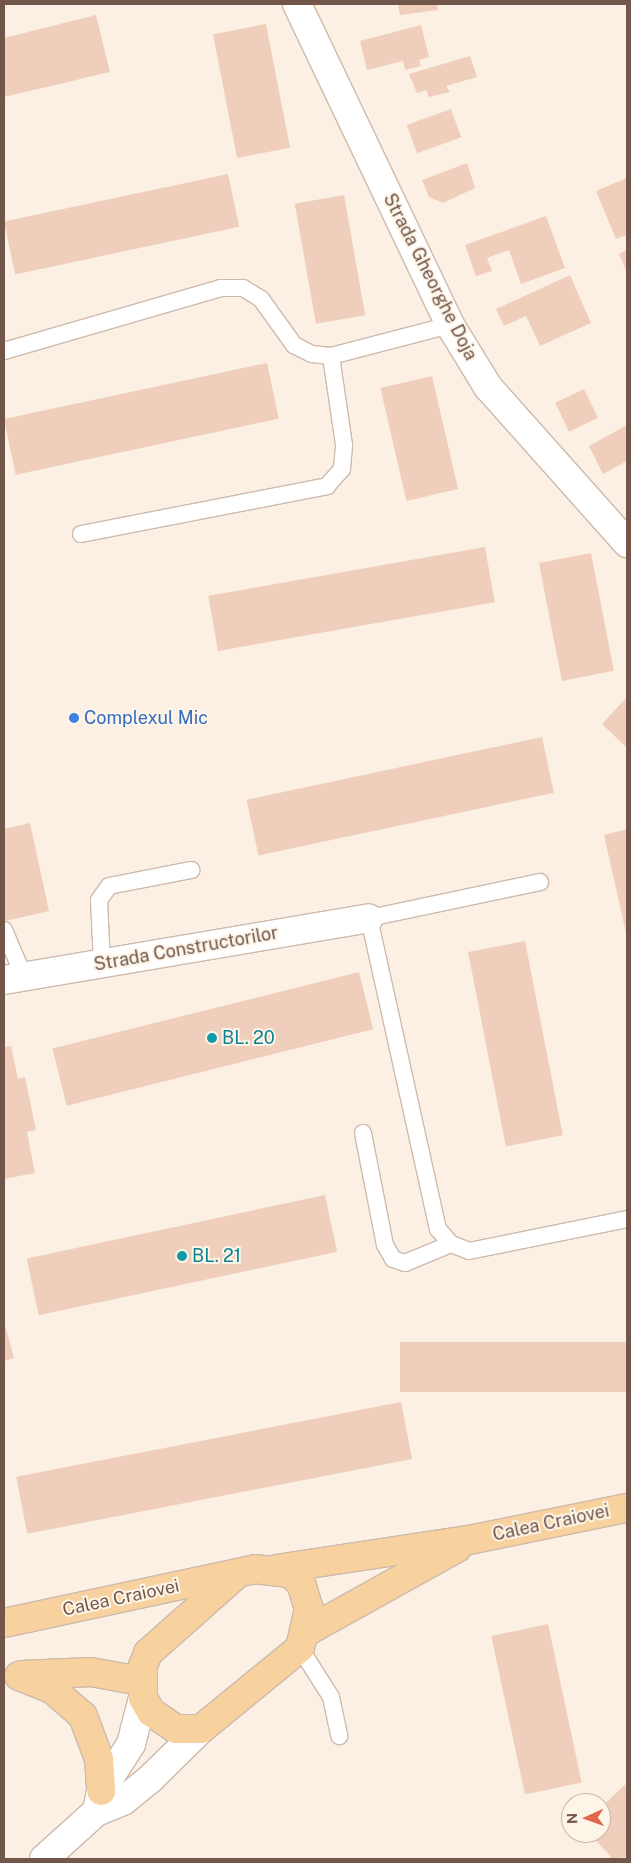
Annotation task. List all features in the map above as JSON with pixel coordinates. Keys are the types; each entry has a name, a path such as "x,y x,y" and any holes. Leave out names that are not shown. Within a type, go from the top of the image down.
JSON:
{"main road":[{"name":"Calea Craiovei","path":"4,1623 238,1573 474,1539 627,1508"},
{"name":"Calea Craiovei","path":"201,1729 303,1640 474,1539"},
{"path":"276,1569 301,1583 306,1594 303,1640"},
{"path":"201,1729 170,1726 151,1712 141,1690 148,1653 238,1573"},
{"path":"11,1677 91,1672 141,1690"},
{"path":"11,1677 52,1689 83,1716 99,1759 99,1802"}],"street":[{"name":"Strada Gheorghe Doja","path":"297,4 450,325 488,387 627,543"},
{"name":"Strada Constructorilor","path":"14,978 369,918"},
{"path":"44,1859 99,1802 131,1744 141,1690"},
{"path":"99,1802 137,1790 201,1729"}],"lane":[{"path":"4,351 222,288 243,288 260,299 294,344 312,354 331,356 450,325"},
{"path":"81,534 327,486 342,469 344,445 331,356"},
{"path":"102,964 99,900 109,886 190,870"},
{"path":"540,882 369,918 438,1229 451,1244 469,1251 499,1248 627,1219"},
{"path":"4,930 14,978"},
{"path":"363,1133 385,1245 393,1259 414,1261 451,1244"},
{"path":"303,1640 331,1697 339,1736"}],"building":[{"path":"398,4 437,4 438,10 400,15"},
{"path":"96,15 110,72 4,97 4,38"},
{"path":"266,24 290,148 237,158 213,34"},
{"path":"421,25 429,57 419,60 421,66 405,70 403,61 367,70 360,41"},
{"path":"470,56 477,77 446,86 450,92 429,97 426,90 417,93 409,74"},
{"path":"451,109 461,137 417,153 407,125"},
{"path":"467,163 475,188 443,203 429,197 422,180"},
{"path":"228,174 239,227 15,274 4,222"},
{"path":"627,178 627,235 616,239 596,191"},
{"path":"344,195 365,315 316,324 295,204"},
{"path":"546,216 565,268 521,284 509,250 487,258 492,271 476,276 465,245"},
{"path":"627,250 627,273 619,254"},
{"path":"570,275 591,323 540,346 526,316 504,326 496,309"},
{"path":"267,363 279,419 16,475 4,419"},
{"path":"432,376 458,489 406,501 380,388"},
{"path":"584,389 598,418 569,432 555,403"},
{"path":"627,425 627,461 603,474 589,446"},
{"path":"485,547 495,602 218,651 208,596"},
{"path":"591,553 614,671 562,681 539,563"},
{"path":"627,697 627,748 602,724"},
{"path":"542,737 554,793 258,856 247,800"},
{"path":"30,823 49,911 5,921 4,829"},
{"path":"627,829 627,933 626,933 604,835"},
{"path":"525,941 563,1135 506,1146 468,952"},
{"name":"BL. 20","path":"359,972 373,1029 67,1106 52,1048"},
{"path":"11,1046 18,1079 25,1077 36,1130 27,1132 35,1173 4,1179 4,1047"},
{"name":"BL. 21","path":"325,1195 337,1252 39,1315 27,1258"},
{"path":"4,1321 14,1358 4,1361"},
{"path":"400,1342 627,1342 627,1392 400,1392"},
{"path":"401,1402 412,1459 27,1534 16,1477"},
{"path":"548,1624 582,1782 525,1795 491,1636"},
{"path":"627,1783 627,1857 608,1859 611,1857 598,1843 611,1843 611,1798"}],"place":[{"name":"Complexul Mic","path":"74,718"},
{"name":"BL. 20","path":"212,1038"},
{"name":"BL. 21","path":"182,1256"}]}
